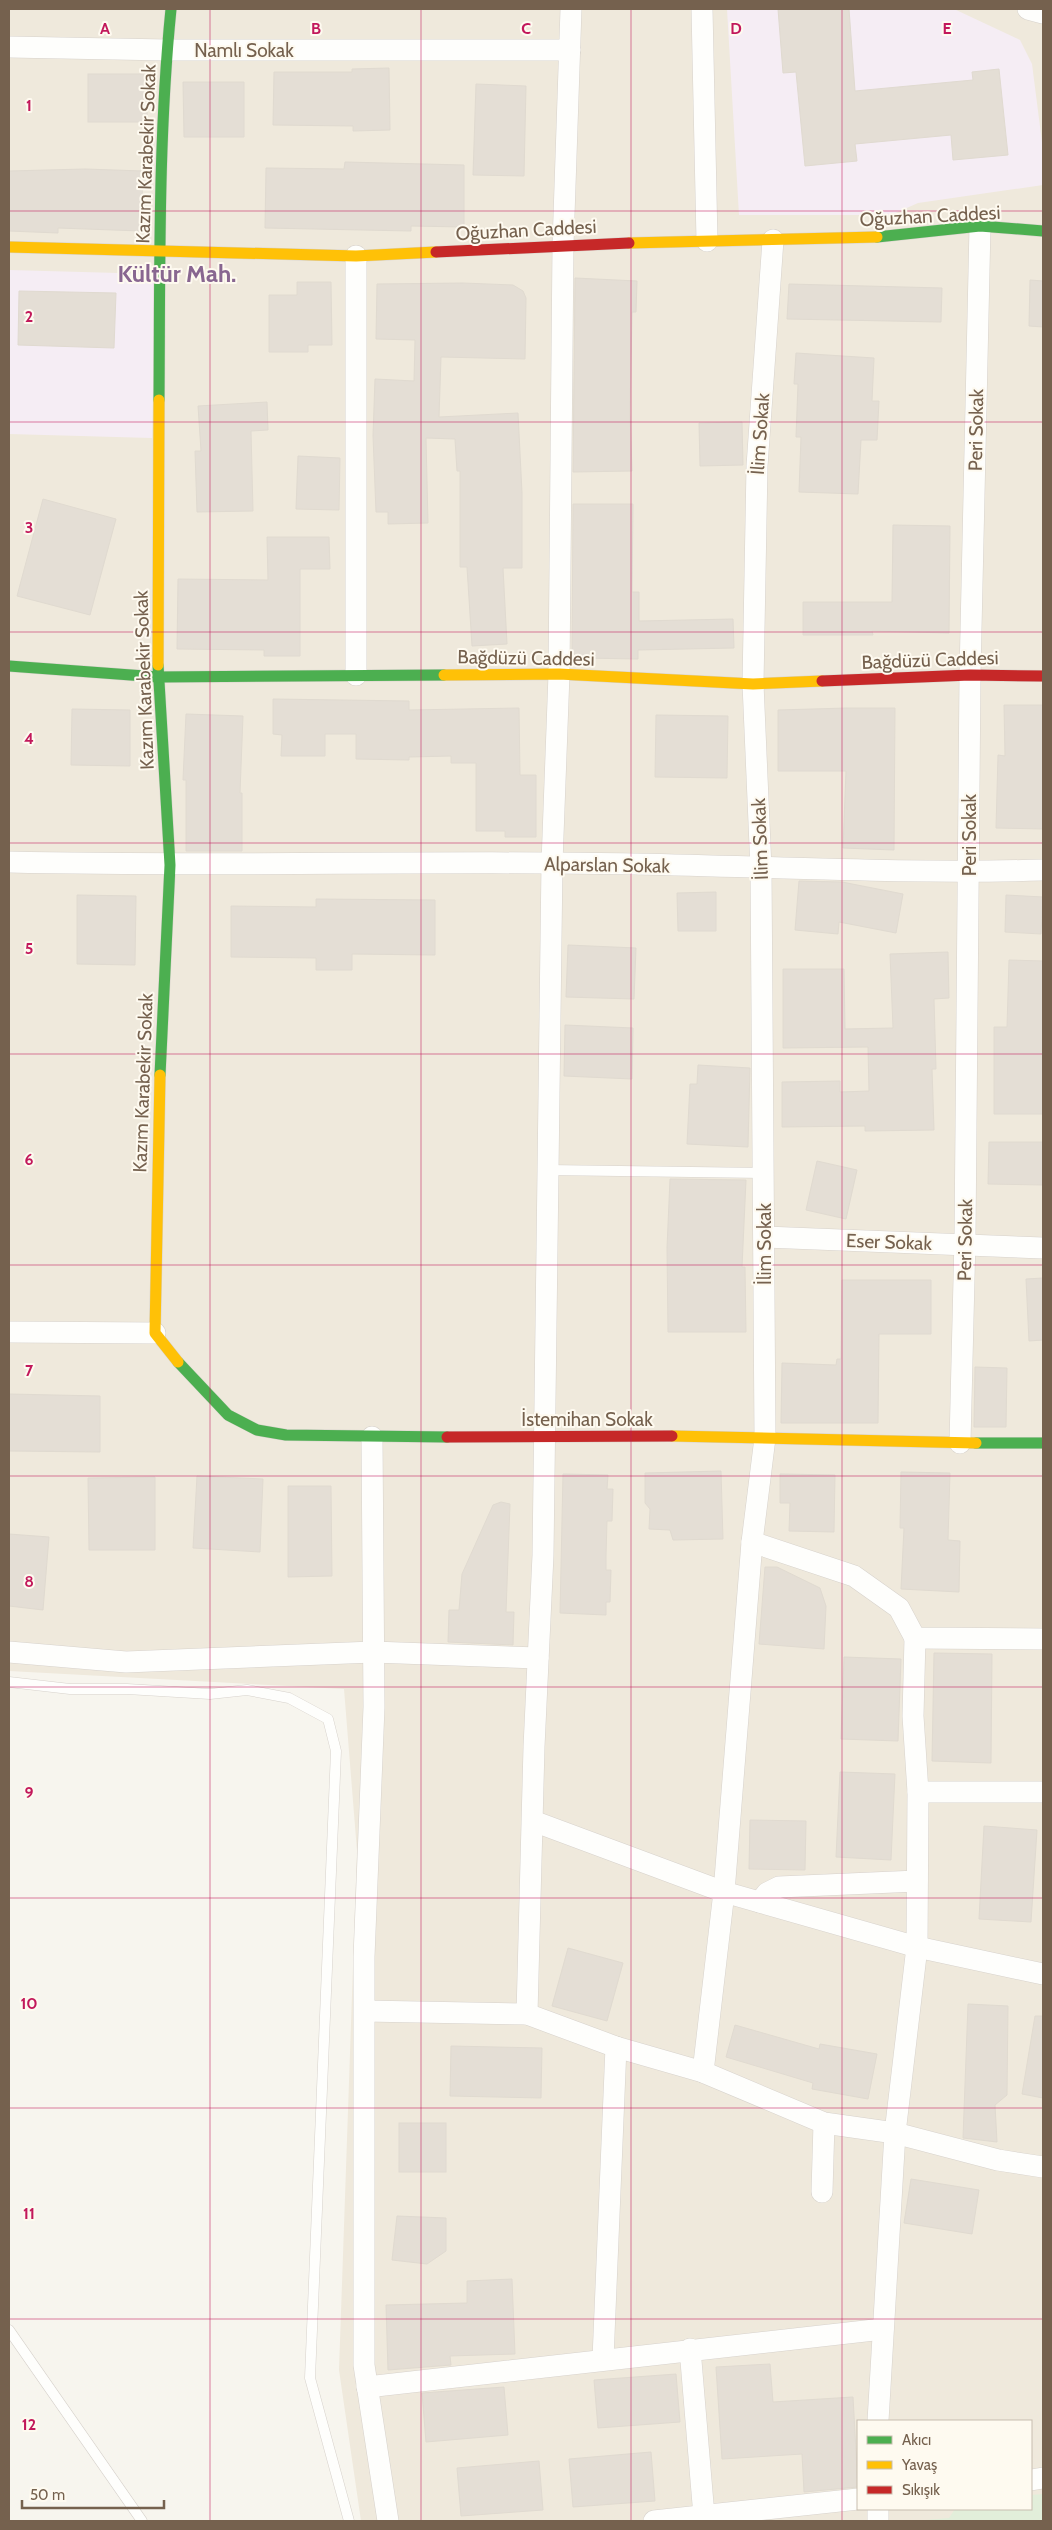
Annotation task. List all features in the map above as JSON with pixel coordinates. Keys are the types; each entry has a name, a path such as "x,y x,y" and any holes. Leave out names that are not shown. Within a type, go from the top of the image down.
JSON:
{"street":[{"name":"Kazım Karabekir Sokak","path":"160,1340 161,1041 170,865 158,676 160,250 167,50 171,9"},
{"path":"527,2014 543,1555 552,863 559,674 563,245 571,9"},
{"path":"702,9 707,241"},
{"path":"1028,9 1043,13"},
{"name":"Namlı Sokak","path":"9,46 167,50 570,50"},
{"name":"Oğuzhan Caddesi","path":"9,248 356,256 563,245 887,237 980,226 1043,231"},
{"name":"Peri Sokak","path":"960,1443 965,1246 970,675 980,226"},
{"name":"İlim Sokak","path":"703,2072 724,1892 752,1542 765,1438 761,869 753,684 757,466 774,240"},
{"path":"356,256 356,675"},
{"name":"Bağdüzü Caddesi","path":"9,666 158,676 559,674 753,684 970,675 1043,676"},
{"name":"Alparslan Sokak","path":"9,862 170,865 552,863 969,872 1043,870"},
{"name":"Eser Sokak","path":"764,1237 1043,1248"},
{"path":"9,1332 160,1340"},
{"name":"İstemihan Sokak","path":"160,1340 228,1415 257,1430 286,1435 765,1438 1043,1443"},
{"path":"372,1437 374,1707 364,1957 364,2364 388,2521"},
{"path":"752,1542 854,1576 899,1608 916,1638 912,1716 918,1792 917,1947 895,2133 878,2420"},
{"path":"916,1638 1043,1639"},
{"path":"9,1652 126,1662 373,1652 538,1658"},
{"path":"918,1792 1043,1792"},
{"path":"533,1821 724,1892 917,1947 1043,1974"},
{"path":"760,1902 768,1893 780,1887 917,1880"},
{"path":"365,2011 527,2014 616,2046 703,2072 824,2123 895,2133 998,2160 1043,2167"},
{"path":"603,2359 616,2046"},
{"path":"822,2192 824,2123"},
{"path":"367,2386 883,2329"},
{"path":"690,2349 704,2516"},
{"path":"654,2521 857,2500"}],"lane":[{"path":"547,1170 764,1173"},
{"path":"9,1682 70,1689 127,1689 210,1694 247,1690 289,1698 328,1719 336,1751 310,2378 348,2521"},
{"path":"9,2330 142,2521"}],"shaded area":[{"path":"9,9 1043,9 1043,2521 361,2521 339,2370 357,1851 344,1689 9,1671"},
{"path":"727,9 954,9 1020,40 1032,64 1043,150 1043,185 918,203 891,215 739,215"},
{"path":"9,270 155,274 152,438 9,434"}],"green space":[{"path":"1043,2494 1043,2521 914,2521 949,2518 954,2510 1032,2510 1032,2495"}],"building":[{"path":"778,9 849,9 855,91 973,80 972,72 999,69 1008,155 953,160 951,135 855,144 857,161 805,166 796,72 783,73"},
{"path":"389,68 390,130 353,131 353,126 273,125 274,72 352,72 352,69"},
{"path":"88,74 147,74 147,122 88,122"},
{"path":"183,82 244,82 244,137 184,137"},
{"path":"476,84 526,86 524,176 473,175"},
{"path":"345,162 464,165 464,227 411,226 411,231 265,228 266,168 344,169"},
{"path":"85,169 143,171 141,231 58,228 58,233 9,231 9,171"},
{"path":"575,278 637,281 636,312 632,312 630,413 632,471 573,472"},
{"path":"1030,280 1043,281 1043,327 1029,326"},
{"path":"297,282 331,282 332,345 308,345 308,352 269,352 269,295 297,295"},
{"path":"463,283 513,285 523,291 526,298 525,359 441,357 439,417 518,413 522,493 522,568 503,568 507,644 472,646 467,567 460,567 460,471 457,471 455,439 426,438 428,523 388,524 388,512 376,512 373,436 375,379 414,381 415,340 376,339 377,284"},
{"path":"789,284 942,288 941,322 787,319"},
{"path":"19,291 116,293 114,348 18,345"},
{"path":"796,353 874,358 872,401 879,401 877,440 861,440 858,494 799,492 801,437 796,437 798,384 794,384"},
{"path":"267,402 268,430 251,431 253,511 197,512 195,451 201,451 198,406"},
{"path":"742,422 743,465 700,466 699,423"},
{"path":"298,456 340,458 339,510 296,509"},
{"path":"43,499 116,519 90,615 17,596"},
{"path":"573,504 633,504 632,592 639,592 639,621 733,619 734,648 638,650 638,659 581,658 572,653"},
{"path":"893,525 950,526 949,633 872,631 873,635 803,635 803,602 892,602"},
{"path":"267,537 329,537 330,569 300,569 300,656 264,656 264,650 177,649 178,579 268,580"},
{"path":"273,699 409,701 409,710 519,708 520,775 536,775 536,837 505,837 505,831 476,831 476,763 451,763 451,756 409,757 409,760 356,759 356,734 325,734 325,756 281,756 282,735 273,734"},
{"path":"1004,705 1043,705 1043,829 996,828 998,755 1005,756"},
{"path":"895,708 894,850 843,848 846,771 778,771 778,710"},
{"path":"72,709 130,710 130,766 71,765"},
{"path":"186,714 243,716 240,793 242,793 242,851 186,851 186,780 183,780"},
{"path":"656,715 728,716 727,778 655,777"},
{"path":"799,881 842,882 903,894 896,933 839,922 838,934 795,930"},
{"path":"716,892 716,931 678,931 677,893"},
{"path":"77,895 136,896 135,965 77,964"},
{"path":"1006,895 1043,897 1041,934 1005,932"},
{"path":"316,899 435,900 435,955 352,954 352,970 316,970 316,958 231,957 231,906 316,907"},
{"path":"568,945 636,948 634,999 566,997"},
{"path":"948,952 949,998 934,999 936,1069 932,1069 934,1130 865,1131 865,1126 782,1127 782,1082 840,1081 840,1092 869,1091 868,1047 783,1048 783,969 844,969 845,1029 893,1028 890,954"},
{"path":"1009,960 1043,961 1043,1114 994,1114 994,1027 1007,1027"},
{"path":"565,1025 633,1028 632,1079 564,1076"},
{"path":"698,1065 750,1068 748,1147 687,1144 690,1084 697,1084"},
{"path":"989,1142 1043,1142 1043,1185 988,1184"},
{"path":"817,1161 857,1170 846,1219 806,1210"},
{"path":"670,1179 746,1180 742,1267 745,1267 746,1332 668,1332 667,1248"},
{"path":"1043,1278 1043,1340 1029,1341 1026,1279"},
{"path":"842,1280 931,1280 931,1334 879,1334 878,1423 781,1423 782,1363 836,1365 837,1359 841,1359"},
{"path":"975,1367 1007,1368 1006,1427 974,1427"},
{"path":"9,1394 100,1396 100,1452 9,1451"},
{"path":"721,1471 723,1539 673,1540 670,1530 649,1529 650,1509 645,1503 645,1473"},
{"path":"901,1472 950,1473 948,1540 960,1541 959,1592 901,1589 904,1528 900,1528"},
{"path":"563,1474 608,1475 607,1489 613,1489 612,1521 607,1521 606,1570 611,1570 610,1602 606,1602 606,1615 560,1613"},
{"path":"780,1474 835,1475 834,1532 789,1531 790,1503 780,1503"},
{"path":"197,1476 263,1479 260,1552 193,1548"},
{"path":"155,1477 155,1550 89,1550 88,1478"},
{"path":"288,1486 331,1486 332,1576 288,1577"},
{"path":"501,1502 510,1504 506,1612 514,1612 513,1645 448,1642 449,1610 459,1610 462,1574 493,1505"},
{"path":"9,1534 49,1537 43,1610 9,1606"},
{"path":"765,1567 777,1567 820,1588 826,1606 824,1649 759,1644"},
{"path":"934,1653 992,1654 991,1763 932,1761"},
{"path":"844,1657 901,1659 898,1741 841,1739"},
{"path":"840,1772 895,1774 891,1860 836,1857"},
{"path":"750,1820 806,1821 805,1870 749,1869"},
{"path":"984,1826 1037,1830 1031,1922 979,1919"},
{"path":"568,1948 623,1963 607,2021 552,2006"},
{"path":"968,2004 1008,2006 1007,2095 995,2105 997,2142 963,2138"},
{"path":"1035,2016 1043,2016 1043,2098 1022,2094"},
{"path":"735,2025 819,2049 820,2044 877,2054 868,2099 812,2089 813,2083 726,2057"},
{"path":"451,2046 542,2048 541,2098 450,2096"},
{"path":"399,2123 446,2123 446,2172 399,2172"},
{"path":"911,2179 979,2190 972,2234 904,2223"},
{"path":"397,2216 446,2218 446,2251 427,2264 392,2260"},
{"path":"512,2279 515,2354 450,2356 451,2365 388,2370 386,2305 467,2303 467,2281"},
{"path":"770,2364 773,2402 853,2397 857,2487 804,2492 802,2454 722,2459 716,2367"},
{"path":"676,2374 680,2422 598,2428 594,2380"},
{"path":"504,2387 508,2435 426,2442 422,2393"},
{"path":"651,2452 655,2501 573,2507 569,2459"},
{"path":"539,2461 543,2510 461,2516 457,2468"}],"traffic: fast":[{"path":"159,400 162,156 171,9"},
{"path":"877,237 980,226 1043,231"},
{"path":"158,665 170,865 160,1075"},
{"path":"9,666 158,677 444,675"},
{"path":"178,1362 228,1415 257,1430 286,1435 447,1437"},
{"path":"976,1443 1043,1443"}],"traffic: slow":[{"path":"629,243 877,237"},
{"path":"9,247 356,256 436,252"},
{"path":"158,665 159,400"},
{"path":"444,675 559,674 753,684 822,681"},
{"path":"160,1075 155,1333 178,1362"},
{"path":"672,1436 976,1443"}],"traffic: jam":[{"path":"436,252 629,243"},
{"path":"822,681 970,675 1043,676"},
{"path":"447,1437 672,1436"}],"district":[{"name":"Kültür Mah.","path":"177,273"}]}
